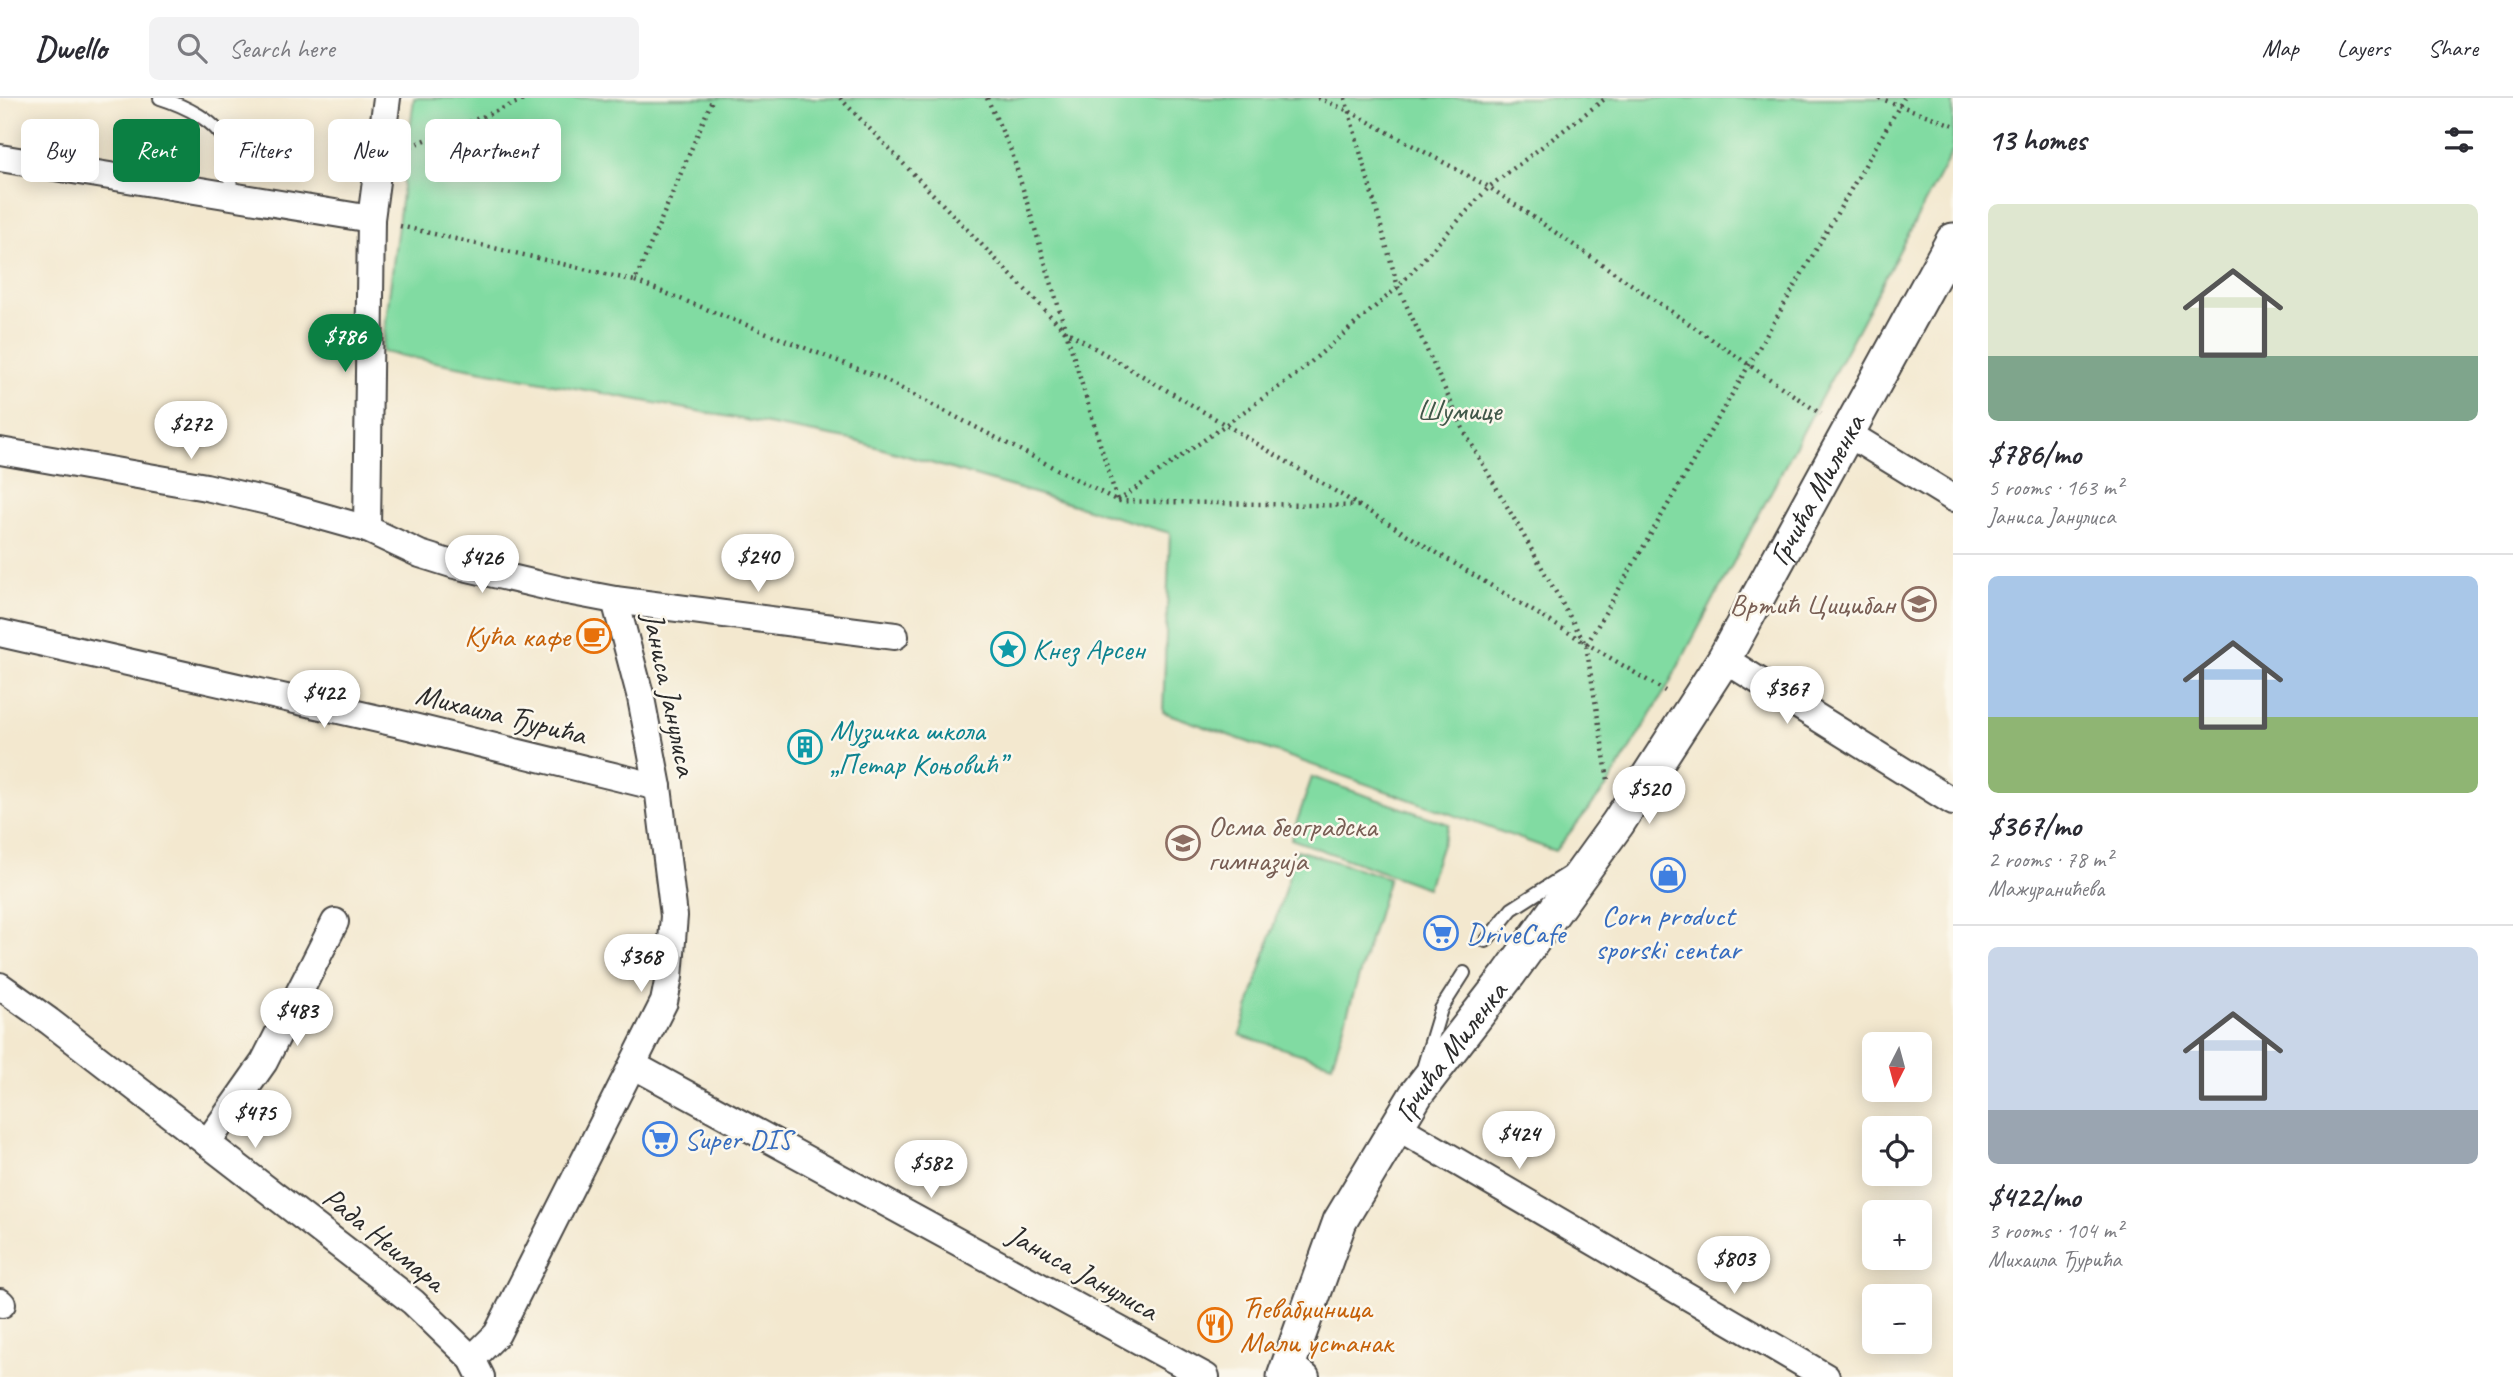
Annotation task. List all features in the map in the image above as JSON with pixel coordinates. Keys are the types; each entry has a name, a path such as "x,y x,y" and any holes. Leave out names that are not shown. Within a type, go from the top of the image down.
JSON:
{"street":[{"path":"367,529 371,219 387,98"},
{"path":"0,158 371,219"},
{"name":"Грчића Миленка","path":"1293,1373 1339,1221 1417,1093 1509,974 1591,859 1665,753 1724,659 1953,240"},
{"path":"1847,433 1953,498"},
{"name":"Јаниса Јанулиса","path":"0,451 205,487 322,515 367,529 420,554 455,565 615,600 640,698 658,787 674,916 672,953 664,1002 497,1334 476,1368"},
{"path":"615,600 895,636"},
{"name":"Михаила Ђурића","path":"0,633 405,725 658,787"},
{"path":"1724,659 1953,802"},
{"path":"207,1143 264,1062 335,922"},
{"name":"Рада Неимара","path":"0,986 414,1302 476,1368"},
{"name":"Јаниса Јанулиса","path":"633,1065 1206,1377"},
{"path":"1396,1126 1826,1377"}],"lane":[{"path":"160,98 178,103 210,122 226,143 231,195"},
{"path":"1486,941 1512,909 1591,859"},
{"path":"1417,1093 1438,1016 1464,973"}],"path":[{"path":"411,147 528,98"},
{"path":"635,281 713,98"},
{"path":"840,98 1064,330 1665,691"},
{"path":"988,98 1012,153 1118,501"},
{"path":"1318,98 1349,111 1489,187 1847,433"},
{"path":"1345,98 1398,287 1464,431 1586,645 1608,785"},
{"path":"1118,501 1297,374 1398,287 1489,187 1606,98"},
{"path":"1878,98 1953,125"},
{"path":"1586,645 1904,98"},
{"path":"371,219 635,281 881,377 1118,501 1359,506"}],"green space":[{"name":"Шумице","path":"414,98 1953,98 1953,150 1665,691 1608,785 1555,851 1163,712 1170,533 852,440 382,352 403,182 411,182 411,122"},
{"path":"1312,777 1449,824 1427,888 1291,839"},
{"path":"1297,850 1389,878 1332,1064 1240,1035"}],"place":[{"name":"Вртић Цицибан","path":"1919,604"},
{"name":"Кућа кафе","path":"594,636"},
{"name":"Кнез Арсен","path":"1008,649"},
{"name":"Музичка школа „Петар Коњовић”","path":"805,747"},
{"name":"Осма београдска гимназија","path":"1183,843"},
{"name":"Corn product sporski centar","path":"1668,875"},
{"name":"DriveCafe","path":"1441,933"},
{"name":"Super DIS","path":"660,1139"},
{"name":"Ћевабџиница Мали устанак","path":"1215,1325"}]}
